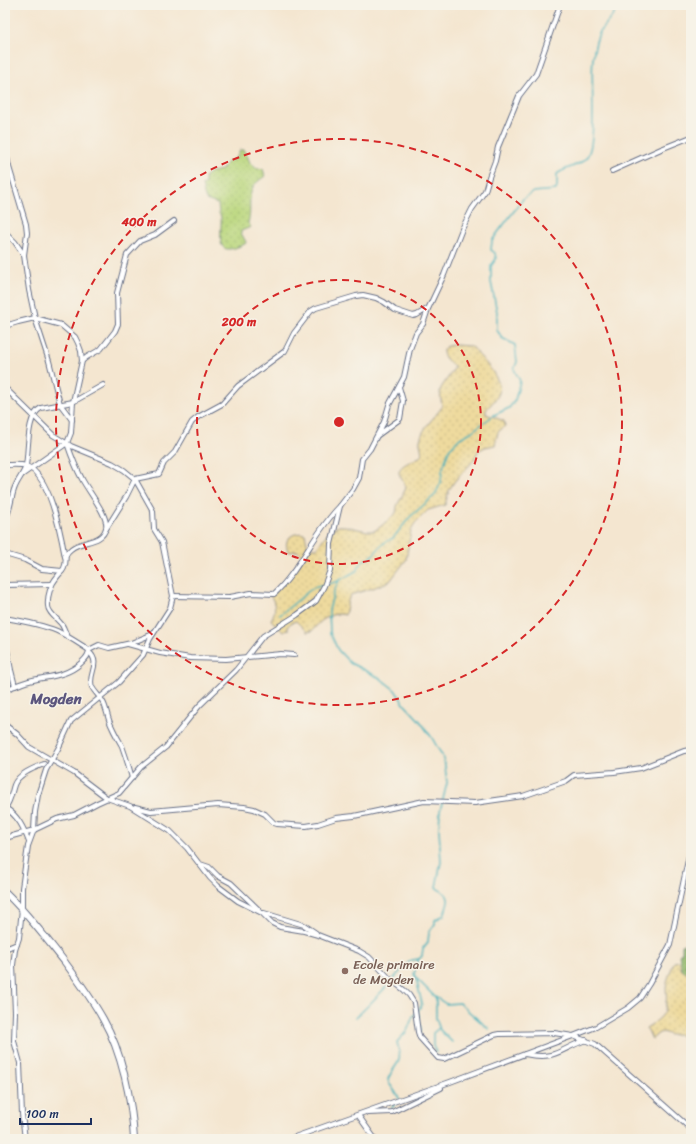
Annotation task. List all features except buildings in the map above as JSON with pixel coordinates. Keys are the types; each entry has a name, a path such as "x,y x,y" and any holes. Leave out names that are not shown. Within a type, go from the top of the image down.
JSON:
{"street":[{"path":"173,596 230,597 251,593 274,594 293,572 330,516 354,489 359,478 362,459 384,422 389,405 404,377 410,349 416,333 422,324 444,276 462,229 472,209 485,191 495,162 498,147 519,96 536,74 560,5"},
{"path":"612,171 660,149 691,137"},
{"path":"5,149 27,228 24,255 35,318 49,361 60,404 72,420"},
{"path":"82,361 101,348 115,331 118,324 117,293 127,255 140,241 155,235 174,221"},
{"path":"5,232 15,242 24,255"},
{"path":"135,479 159,474 164,463 175,452 192,422 198,417 222,404 238,386 285,351 294,333 311,311 316,308 356,296 364,296 376,298 395,310 413,316 428,309"},
{"path":"5,326 35,318 57,323 65,327 75,337 81,351 82,361 73,402 71,433 67,443 23,474 18,480 14,488 12,504 5,519"},
{"path":"23,474 26,466 29,435 33,415 41,408 73,402 103,385"},
{"path":"376,436 400,418 403,401 398,387"},
{"path":"5,388 53,435 71,446 112,463 135,479 153,511 154,530 162,542 173,596 170,608 143,654 129,671 119,682 70,721 59,747 46,770 38,795 34,830 30,843 22,888 22,909 19,938 13,965 15,1012 14,1041 20,1063 22,1114 25,1139"},
{"path":"67,443 82,479 104,516 106,529"},
{"path":"5,465 26,466 31,468 47,487 59,522 65,557 64,568 52,584 48,609 62,626 67,636"},
{"path":"65,557 72,547 97,539 102,534 126,497 135,479"},
{"path":"5,838 26,833 57,819 74,815 119,793 141,767 166,747 199,706 236,670 263,636 297,615 316,601 330,570 331,544 340,506"},
{"path":"5,554 25,560 42,569 62,571"},
{"path":"5,585 52,584"},
{"path":"5,618 44,626 67,636 89,651 94,658 95,665 90,682 94,690 101,697 111,727 127,759 132,778"},
{"path":"5,690 28,681 68,673 85,659 89,651 99,645 109,648 128,644 143,639 154,633"},
{"path":"5,640 15,686"},
{"path":"128,644 160,653 190,658 226,659 246,656 294,654"},
{"path":"5,725 17,734 29,747 74,773 107,798 130,806 151,811 218,805 244,807 254,809 265,814 277,824 306,826 336,818 354,816 424,801 475,802 523,796 566,781 574,775 641,768 679,753 691,750"},
{"path":"41,755 46,770"},
{"path":"30,843 17,817 13,812 5,808 12,796 14,784 17,779 44,764"},
{"path":"130,806 170,831 187,848 218,886 238,900 262,913 304,925 318,935"},
{"path":"289,1139 365,1113 573,1036 596,1027 628,1008 640,998 650,984 670,945 691,846"},
{"path":"199,864 209,867 218,876 231,883 272,923 280,928 304,931 318,935 369,957 390,979 404,990 414,1003 420,1038 438,1058 444,1059 499,1034 542,1033 573,1036 596,1044 691,1129"},
{"path":"5,892 22,909 75,976 93,1002 107,1027 125,1080 132,1112 134,1139"},
{"path":"5,949 17,944"},
{"path":"524,1054 533,1056 554,1055 586,1040"},
{"path":"365,1113 392,1112 432,1094 450,1082"},
{"path":"358,1115 375,1139"}],"green space":[{"path":"240,150 243,150 246,153 254,167 263,169 265,176 255,184 251,191 248,223 251,227 241,231 246,242 245,244 228,249 224,248 221,244 221,217 218,204 206,200 202,185 205,184 205,176 211,172 222,170 226,163 236,158"},
{"path":"691,940 691,973 687,973 681,968 679,955 682,952 682,945"}],"sand":[{"path":"447,346 471,346 490,368 498,381 500,387 499,393 486,410 486,414 504,421 505,426 498,432 495,445 485,447 478,451 474,460 454,482 449,490 445,505 428,510 415,523 411,530 406,560 390,581 350,595 345,615 335,614 326,618 322,620 312,631 307,632 296,621 288,626 288,630 283,632 271,620 275,608 270,595 274,594 303,557 298,551 289,552 286,544 287,540 296,534 305,534 307,543 311,548 317,548 328,532 332,529 339,526 345,526 374,531 396,513 397,506 406,488 399,470 404,465 421,456 422,452 420,440 426,426 442,407 440,392 441,388 455,367 445,357 443,350"},
{"path":"680,961 681,969 684,972 691,973 691,1033 681,1036 678,1034 670,1035 663,1032 659,1033 652,1039 646,1028 657,1021 664,1012 666,1008 666,987 668,978 674,962"}],"waterway":[{"path":"280,615 310,590 317,586 336,582 358,570 359,566 364,560 370,558 384,543 393,538 410,517 435,495 441,482 442,471 449,449 460,438 494,415 509,408 515,400 520,381 514,369 517,362 515,345 502,338 497,330 497,312 491,282 491,266 496,259 495,253 491,250 492,241 523,199 533,192 556,190 557,174 583,161 590,151 593,126 592,69 595,48 601,30 619,5"},
{"path":"339,581 334,591 329,610 330,633 338,650 350,663 380,678 395,690 405,705 420,721 444,759 447,783 440,811 439,829 441,862 436,887 446,895 448,898 448,903 444,915 435,920 435,924 429,932 428,942 423,948 422,956 418,960 414,974 416,978 436,998 436,1018 440,1030 452,1042"},
{"path":"356,1017 409,962 419,959"},
{"path":"416,978 422,1004 418,1011 421,1031"},
{"path":"437,998 446,1004 459,1003 489,1029"},
{"path":"399,1099 388,1079 399,1059 397,1042 407,1031 413,1016 418,1011"},
{"path":"436,1052 433,1046 433,1033 439,1028"},
{"path":"392,1108 395,1103"}],"place":[{"name":"Ecole primaire de Mogden","path":"345,971"}],"district":[{"name":"Mogden","path":"56,699"}]}
